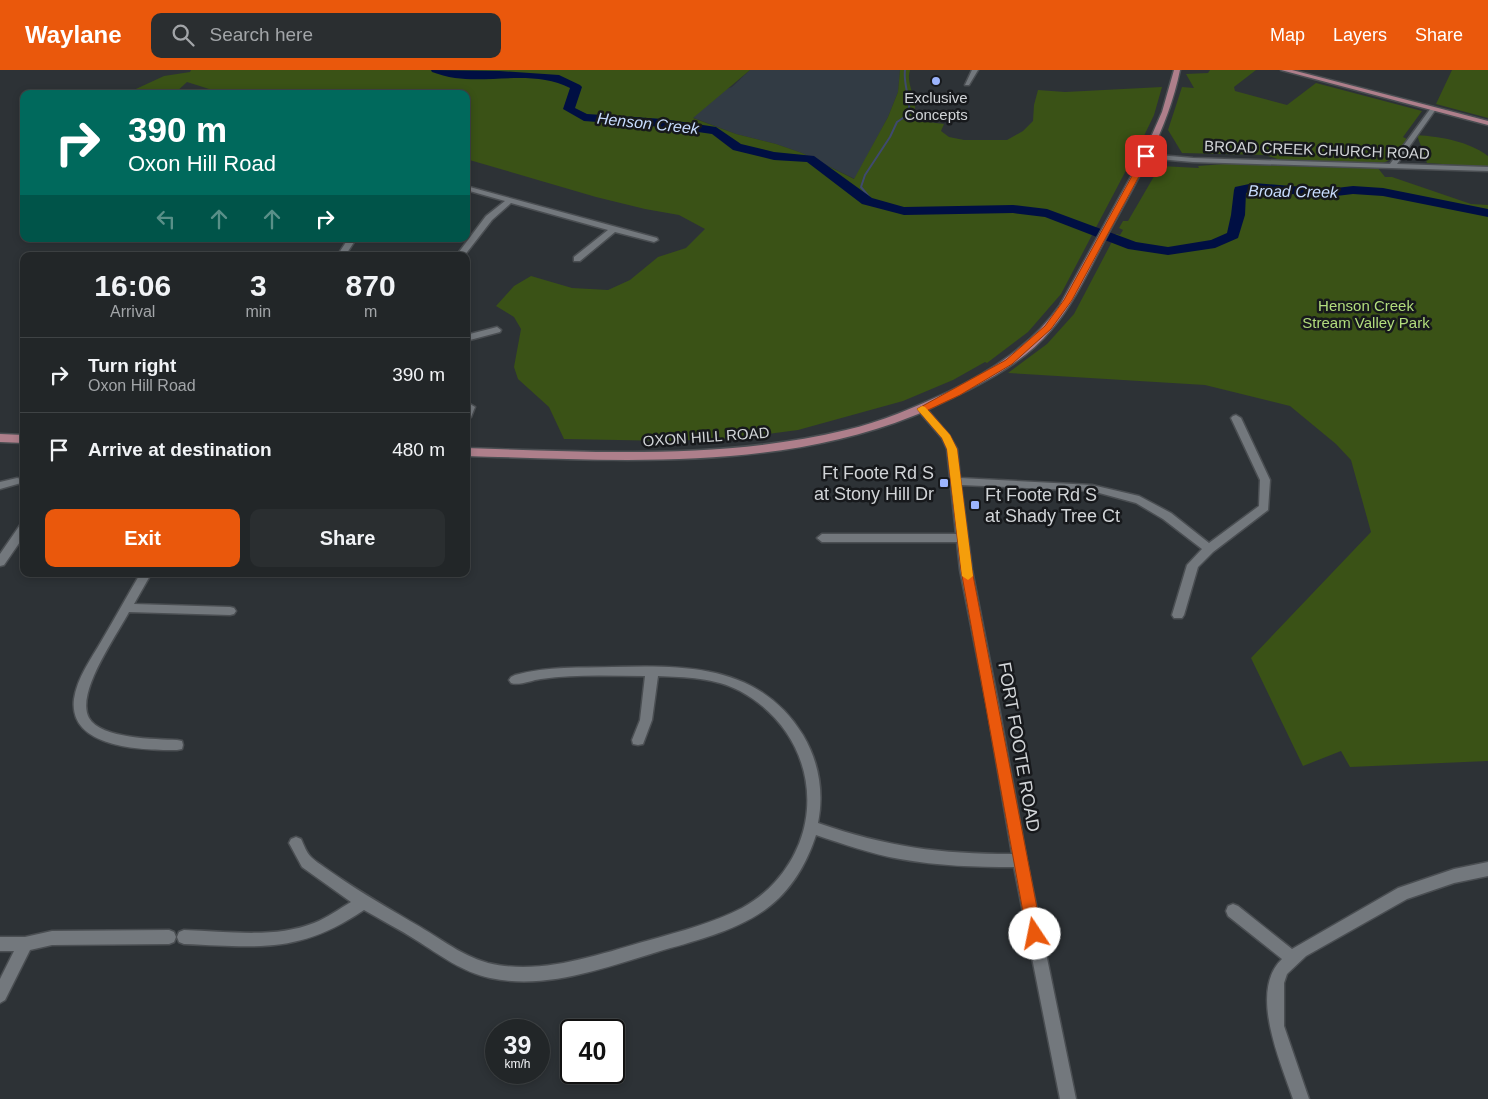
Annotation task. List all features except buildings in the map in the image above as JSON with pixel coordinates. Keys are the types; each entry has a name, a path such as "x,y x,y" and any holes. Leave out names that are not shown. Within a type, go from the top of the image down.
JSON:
{"main road":[{"name":"OXON HILL ROAD","path":"470,452 630,456 727,453 787,446 826,438 922,409 992,372 1009,362 1038,338 1068,300 1146,156 1166,113 1177,70"},
{"path":"1284,70 1488,123"},
{"path":"0,438 20,438"}],"street":[{"path":"967,84 975,70"},
{"path":"1391,167 1434,109"},
{"name":"BROAD CREEK CHURCH ROAD","path":"1146,156 1193,160 1488,169"},
{"path":"470,189 612,230 654,240"},
{"path":"463,252 489,218 509,201"},
{"path":"577,259 612,230"},
{"path":"470,337 497,330"},
{"name":"FORT FOOTE ROAD","path":"922,409 946,437 952,449 966,570 993,707 1020,861 1068,1099"},
{"path":"1178,615 1193,565 1209,549 1264,507 1265,480 1236,418"},
{"path":"0,486 17,481"},
{"path":"957,481 1092,488 1139,500 1168,516 1209,549"},
{"path":"0,562 20,534"},
{"path":"822,538 963,538"},
{"path":"143,577 87,678 80,700 81,712 86,723 96,731 115,738 136,742 177,745"},
{"path":"126,608 230,611"},
{"path":"638,740 646,720 652,672"},
{"path":"296,843 305,861 364,901 472,965 508,973 542,974 585,966 707,928 748,912 762,903 786,880 803,850 812,827 814,786 811,766 795,731 781,715 762,699 734,683 690,673 552,673 515,680"},
{"path":"812,827 883,850 970,862 1020,861"},
{"path":"1301,1099 1276,1026 1276,982 1282,968 1292,958 1371,910 1403,893 1454,876 1488,869"},
{"path":"184,938 267,938 296,935 313,931 333,922 364,901"},
{"path":"1233,911 1292,958"},
{"path":"0,944 25,944 52,938 169,938"},
{"path":"0,995 25,944"}],"shaded area":[{"path":"750,70 900,70 898,92 888,117 855,179 802,153 736,134 689,116 706,96 732,87"}],"green space":[{"path":"191,70 750,70 693,118 736,134 802,153 854,179 888,117 898,92 900,70 910,70 909,81 915,103 914,115 920,121 944,124 941,131 949,137 964,140 1007,140 1023,131 1033,121 1034,105 1038,90 1065,92 1162,87 1154,115 1142,140 1061,294 1028,332 987,363 985,362 953,380 903,401 798,430 736,438 671,441 564,439 549,407 518,379 514,367 521,329 514,317 496,306 514,286 531,276 572,288 608,290 630,280 658,257 686,248 705,229 679,215 596,197 470,160 470,90 212,90 187,82 178,90 134,90 164,76 190,72"},
{"path":"1210,70 1256,70 1234,87 1235,91 1287,105 1316,83 1422,111 1403,137 1407,139 1400,149 1391,159 1383,163 1284,161 1265,155 1182,153 1168,130 1182,87 1194,88 1186,74 1208,73"},
{"path":"1452,70 1488,70 1488,118 1436,104"},
{"path":"1417,135 1445,139 1472,147 1488,156 1488,167 1427,163"},
{"name":"Henson Creek Stream Valley Park","path":"1238,163 1377,167 1385,177 1392,177 1471,204 1488,205 1488,761 1350,767 1341,751 1303,766 1251,658 1371,532 1351,460 1336,444 1290,406 1205,385 1008,373 1047,344 1074,314 1116,234 1120,235 1123,230 1119,228 1123,221 1128,221 1160,166 1199,168 1198,166"}],"waterway":[{"name":"Broad Creek","path":"436,70 455,75 499,74 559,78 576,87 569,109 584,117 663,123 716,131 737,147 774,156 810,159 867,201 904,211 1013,209 1047,213 1133,246 1168,251 1215,244 1233,235 1238,215 1240,190 1254,187 1328,193 1353,190 1383,192 1488,213"},
{"path":"874,203 861,187 865,175 890,137 897,122 909,114 905,70"}],"slow traffic":[{"path":"922,409 946,437 952,449 968,576"}],"place":[{"name":"Exclusive Concepts","path":"936,81"},
{"name":"Ft Foote Rd S at Stony Hill Dr","path":"944,483"},
{"name":"Ft Foote Rd S at Shady Tree Ct","path":"975,505"}],"route":[{"path":"1035,934 966,570 952,449 946,437 922,409 956,393 1009,362 1027,348 1048,327 1068,300 1146,156"}],"water label":[{"name":"Henson Creek","path":"648,123"}]}
